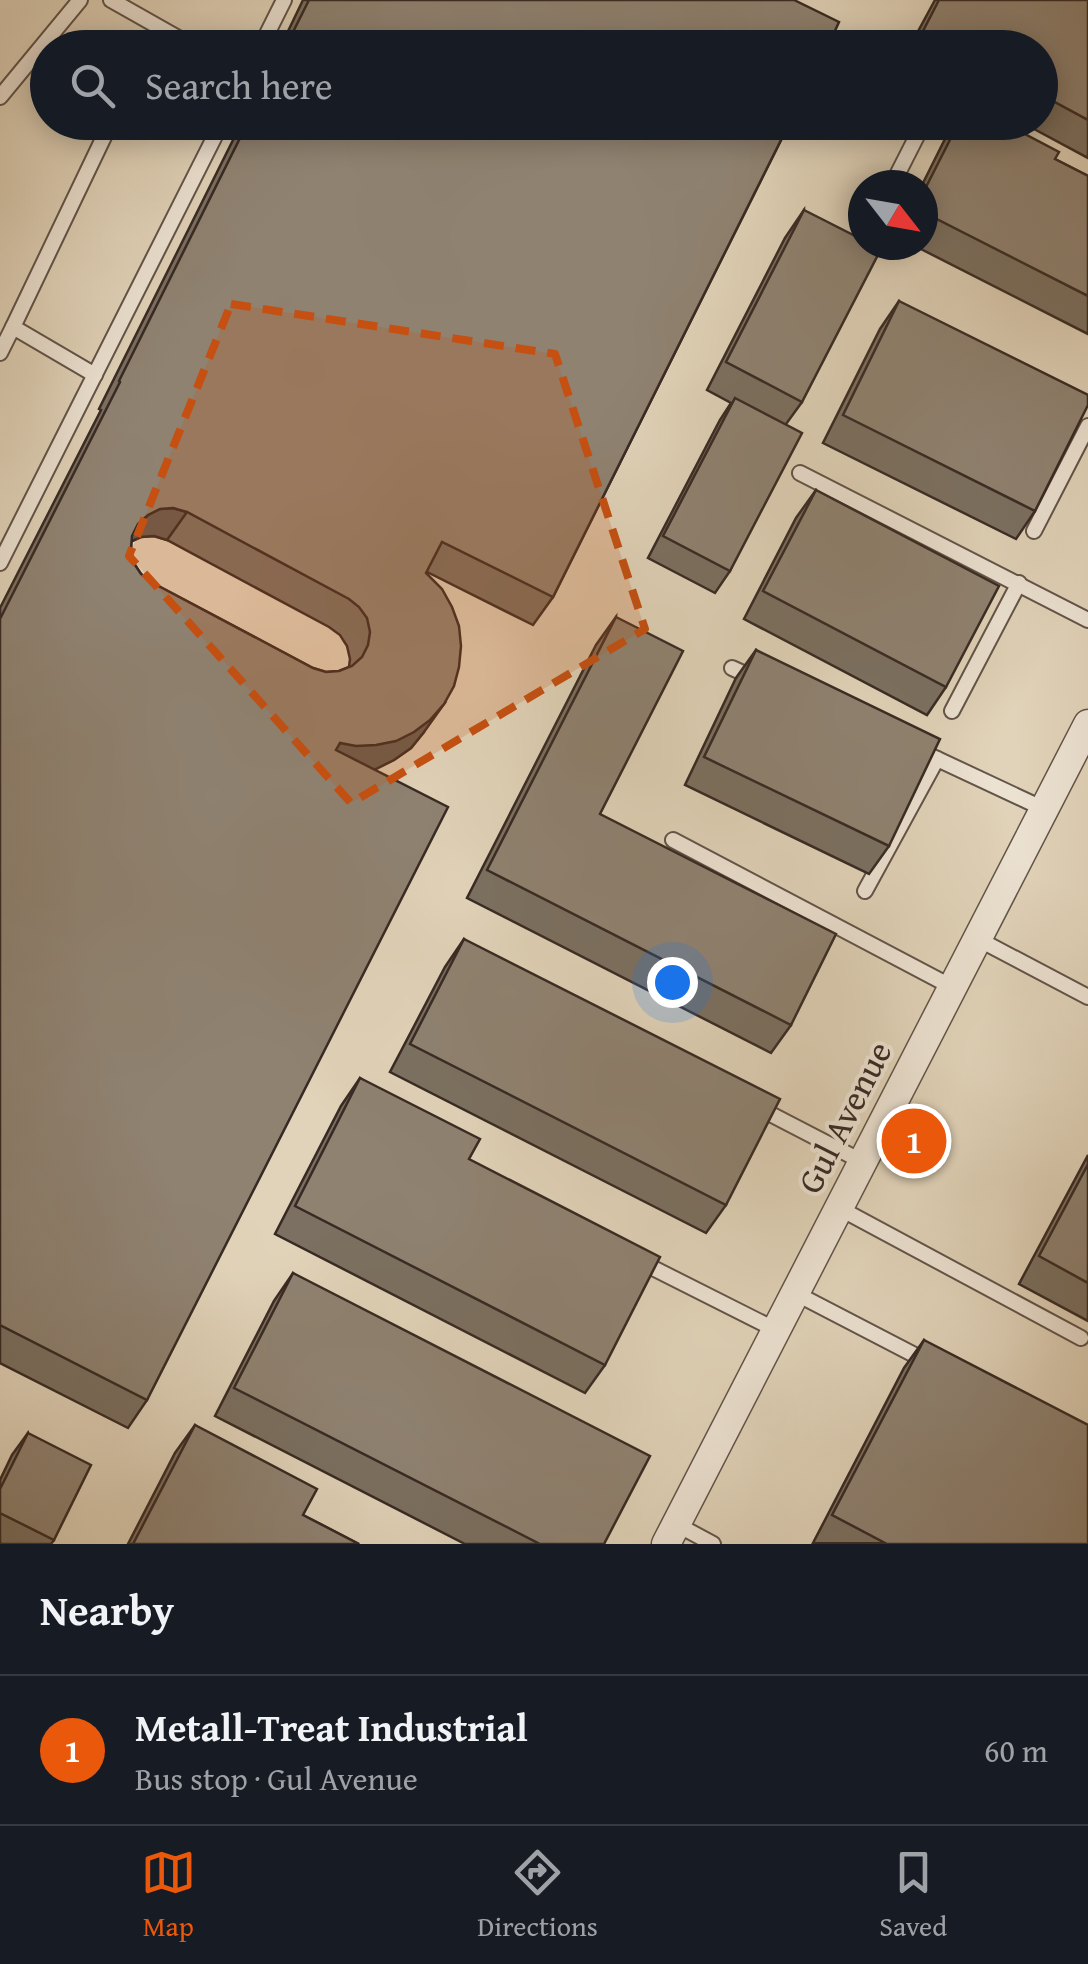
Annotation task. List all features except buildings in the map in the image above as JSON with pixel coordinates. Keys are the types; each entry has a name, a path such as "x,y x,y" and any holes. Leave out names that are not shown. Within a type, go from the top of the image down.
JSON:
{"street":[{"name":"Gul Avenue","path":"671,1534 1088,724"}],"lane":[{"path":"55,30 80,0"},
{"path":"111,0 164,30"},
{"path":"269,30 284,0"},
{"path":"0,97 30,61"},
{"path":"0,353 102,140"},
{"path":"0,563 213,140"},
{"path":"900,170 915,140"},
{"path":"13,327 95,375"},
{"path":"1034,532 1088,426"},
{"path":"800,473 1088,620"},
{"path":"952,711 1019,583"},
{"path":"732,668 766,683"},
{"path":"903,744 1044,809"},
{"path":"866,891 937,759"},
{"path":"673,840 952,987"},
{"path":"978,939 1088,997"},
{"path":"741,1099 863,1162"},
{"path":"839,1208 1081,1338"},
{"path":"621,1252 776,1330"},
{"path":"795,1293 933,1365"},
{"path":"671,1534 713,1544"}],"highlighted area":[{"path":"231,304 555,354 645,629 351,803 129,556"}],"place":[{"name":"Metall-Treat Industrial","path":"914,1141"}]}
